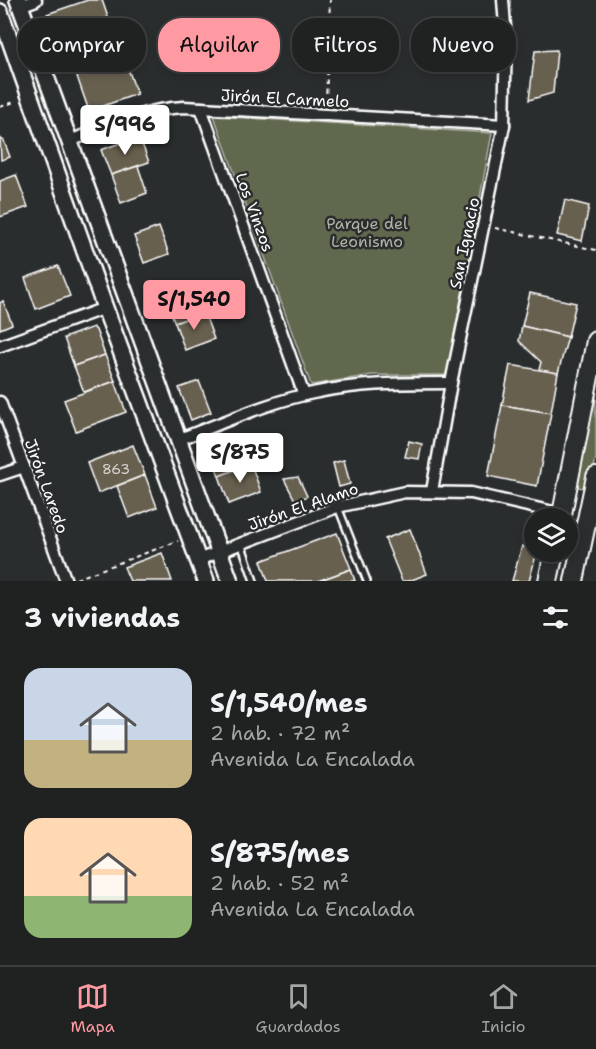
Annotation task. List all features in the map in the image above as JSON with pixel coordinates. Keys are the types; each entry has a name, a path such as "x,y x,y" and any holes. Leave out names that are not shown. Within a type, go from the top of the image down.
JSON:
{"main road":[{"path":"19,3 230,581"},
{"path":"0,12 105,308 206,581"},
{"path":"563,508 596,341"},
{"path":"574,581 592,519 596,477"},
{"path":"548,581 552,562"}],"street":[{"path":"19,3 36,0"},
{"name":"San Ignacio","path":"432,491 451,383 504,125 506,39 504,0"},
{"name":"Jirón El Carmelo","path":"70,141 166,108 326,114 504,125"},
{"name":"Los Vinzos","path":"201,108 304,395"},
{"path":"0,346 105,308"},
{"path":"177,440 304,395 351,386 384,383 451,383"},
{"name":"Jirón Laredo","path":"0,402 66,581"},
{"path":"0,474 24,467"},
{"name":"Jirón El Alamo","path":"198,560 337,507 397,493 432,491 471,493 530,508"}],"lane":[{"path":"337,507 367,581"},
{"path":"241,543 254,581"}],"path":[{"path":"326,114 330,0"},
{"path":"0,107 30,95"},
{"path":"483,225 596,250"},
{"path":"71,581 189,537"}],"green space":[{"name":"Parque del Leonismo","path":"214,116 492,133 447,375 372,375 311,385"},
{"path":"596,393 596,458 590,489 577,487"}],"building":[{"path":"88,0 102,0 108,18 48,18 47,14"},
{"path":"557,50 553,93 529,100 535,51"},
{"path":"75,72 129,72 137,94 89,111"},
{"path":"139,136 149,162 111,175 101,150"},
{"path":"0,138 4,141 10,157 1,160"},
{"path":"138,166 147,193 121,203 111,175"},
{"path":"16,175 28,207 0,217 0,181"},
{"path":"565,200 589,206 582,241 557,235"},
{"path":"159,227 169,254 144,263 134,236"},
{"path":"58,266 70,296 36,309 25,278"},
{"path":"195,286 204,312 175,323 165,297"},
{"path":"530,293 576,303 568,337 522,326"},
{"path":"3,301 12,324 0,329 0,303"},
{"path":"204,312 214,339 185,350 175,323"},
{"path":"522,326 568,337 558,373 539,370 541,362 519,341"},
{"path":"93,327 105,355 74,366 64,338"},
{"path":"105,355 115,381 84,392 74,366"},
{"path":"510,365 558,373 551,413 502,405"},
{"path":"115,381 126,412 76,431 64,400"},
{"path":"199,381 211,412 191,420 179,388"},
{"path":"502,405 551,413 537,486 488,476"},
{"path":"223,439 234,470 219,476 208,445"},
{"path":"409,441 422,444 419,459 405,457"},
{"path":"133,445 145,475 98,493 87,463"},
{"path":"344,460 350,484 339,487 333,463"},
{"path":"251,464 261,492 229,504 219,476"},
{"path":"145,475 157,507 129,518 117,486"},
{"path":"298,477 307,496 296,502 284,479"},
{"path":"410,529 427,574 409,581 402,581 385,539"},
{"path":"337,533 351,569 318,581 268,581 261,561"},
{"path":"522,546 524,547 524,562 534,562 529,581 512,581"},
{"path":"162,553 172,581 130,581 124,567"},
{"path":"351,569 355,581 318,581"}]}
